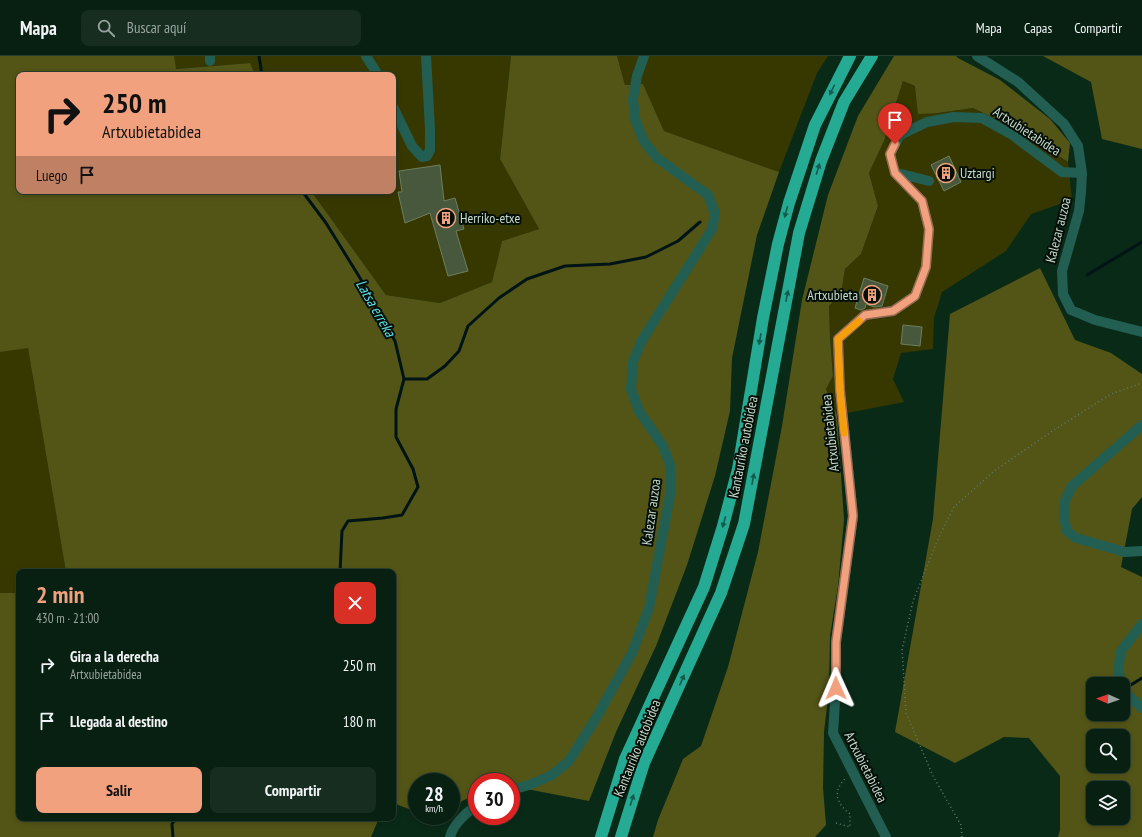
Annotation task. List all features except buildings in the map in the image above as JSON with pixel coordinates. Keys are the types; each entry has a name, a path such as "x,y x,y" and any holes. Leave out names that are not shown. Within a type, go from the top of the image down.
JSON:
{"highway":[{"name":"Kantauriko autobidea","path":"601,837 625,759 704,587 723,526 738,469 763,318 778,244 789,203 815,125 850,56"},
{"name":"Kantauriko autobidea","path":"621,837 644,763 721,593 744,524 799,233 821,161 844,102 872,56"}],"street":[{"path":"366,56 376,72"},
{"path":"396,113 412,146 422,157 427,156 430,150 430,134 426,56"},
{"name":"Kalezar auzoa","path":"520,788 552,775 569,761 595,720 632,653 649,608 671,490 670,466 663,446 639,411 631,388 633,362 641,342 712,229 716,214 708,195 657,158 643,140 636,119 633,99 636,76 644,56"},
{"name":"Kalezar auzoa","path":"977,56 1018,82 1064,124 1078,146 1082,173 1079,211 1062,271 1063,294 1071,310 1095,320 1142,332"},
{"name":"Artxubietabidea","path":"886,837 833,733 836,688 836,642 853,516 840,390 838,339 865,315 893,311 915,296 926,267 929,229 922,201 895,173 890,154 900,135 927,122 954,117 982,118 1012,134 1062,172 1082,173"},
{"path":"895,173 929,181"},
{"path":"1142,425 1072,486 1066,501 1064,518 1067,531 1076,538 1125,552 1142,551"},
{"path":"1120,677 1118,671 1122,651 1142,624"},
{"path":"1130,695 1142,708"},
{"path":"450,837 452,830 468,813"}],"path":[{"path":"962,837 961,825 933,776 906,713 902,650 913,601 938,540 954,507 994,471 1054,430 1111,394 1142,382"},
{"path":"836,823 850,827 850,814 841,807 837,795 840,784 853,772"}],"shaded area":[{"path":"0,56 174,56 176,69 250,63 254,72 16,72 16,194 313,194 386,295 440,303 492,282 502,241 539,229 500,159 511,56 617,56 625,85 643,84 664,131 779,172 757,235 732,358 730,411 715,476 687,565 656,646 616,732 589,801 520,788 520,773 468,773 468,798 460,803 460,773 408,773 408,809 396,804 396,569 65,569 28,348 0,352"},
{"path":"170,56 511,56 500,159 539,229 502,241 492,282 440,303 386,295 313,194 396,194 396,72 254,72 249,63 176,69"},
{"path":"617,56 828,56 817,73 779,172 664,131 643,84 625,85"},
{"path":"894,56 956,56 1000,80 1050,119 1070,143 1068,162 1017,129 973,108 918,114 915,86 903,81 884,141 869,173 878,206 861,254 845,269 841,293 829,306 833,376 826,389 837,415 844,520 838,586 830,636 829,689 824,732 823,788 826,825 815,837 653,837 658,820 683,759 701,746 728,667 758,552 782,426 802,300 828,195 858,116"},
{"path":"1043,56 1142,56 1142,149 1102,139 1091,82"},
{"path":"903,81 915,86 938,113 973,108 1017,129 1068,162 1072,200 1031,214 1006,251 942,292 934,318 933,349 901,353 893,379 904,402 837,415 826,389 833,376 829,306 841,293 845,269 861,254 878,206 869,173 884,141"},
{"path":"1040,268 1075,340 1111,353 1142,374 1142,497 1132,509 1121,567 1142,577 1142,837 1058,837 1060,830 1060,776 1029,738 1004,737 955,763 895,732 933,519 950,314"},
{"path":"28,347 65,569 16,569 16,593 0,593 0,352"},
{"path":"0,593 16,593 16,821 378,821 371,837 0,837"}],"waterway":[{"name":"Latsa erreka","path":"259,56 262,72"},
{"name":"Latsa erreka","path":"304,194 326,223 360,278 395,341 404,379 396,409 396,437 413,469 418,487 402,515 348,521 342,531 340,569"},
{"path":"404,379 427,379 445,366 459,351 468,326 499,298 527,279 565,266 610,264 646,257 678,241 700,222"},
{"path":"1087,275 1142,242"},
{"path":"1130,686 1142,678"},
{"name":"Latsa erreka","path":"173,837 172,824 174,821"}],"slow traffic":[{"path":"844,433 840,390 838,339 859,321"}],"place":[{"name":"Uztargi","path":"946,173"},
{"name":"Herriko-etxe","path":"446,218"},
{"name":"Artxubieta","path":"872,295"}],"route":[{"path":"836,688 836,642 853,516 840,390 838,339 865,315 893,311 915,296 926,267 929,229 922,201 895,173 890,154 895,144"}]}
